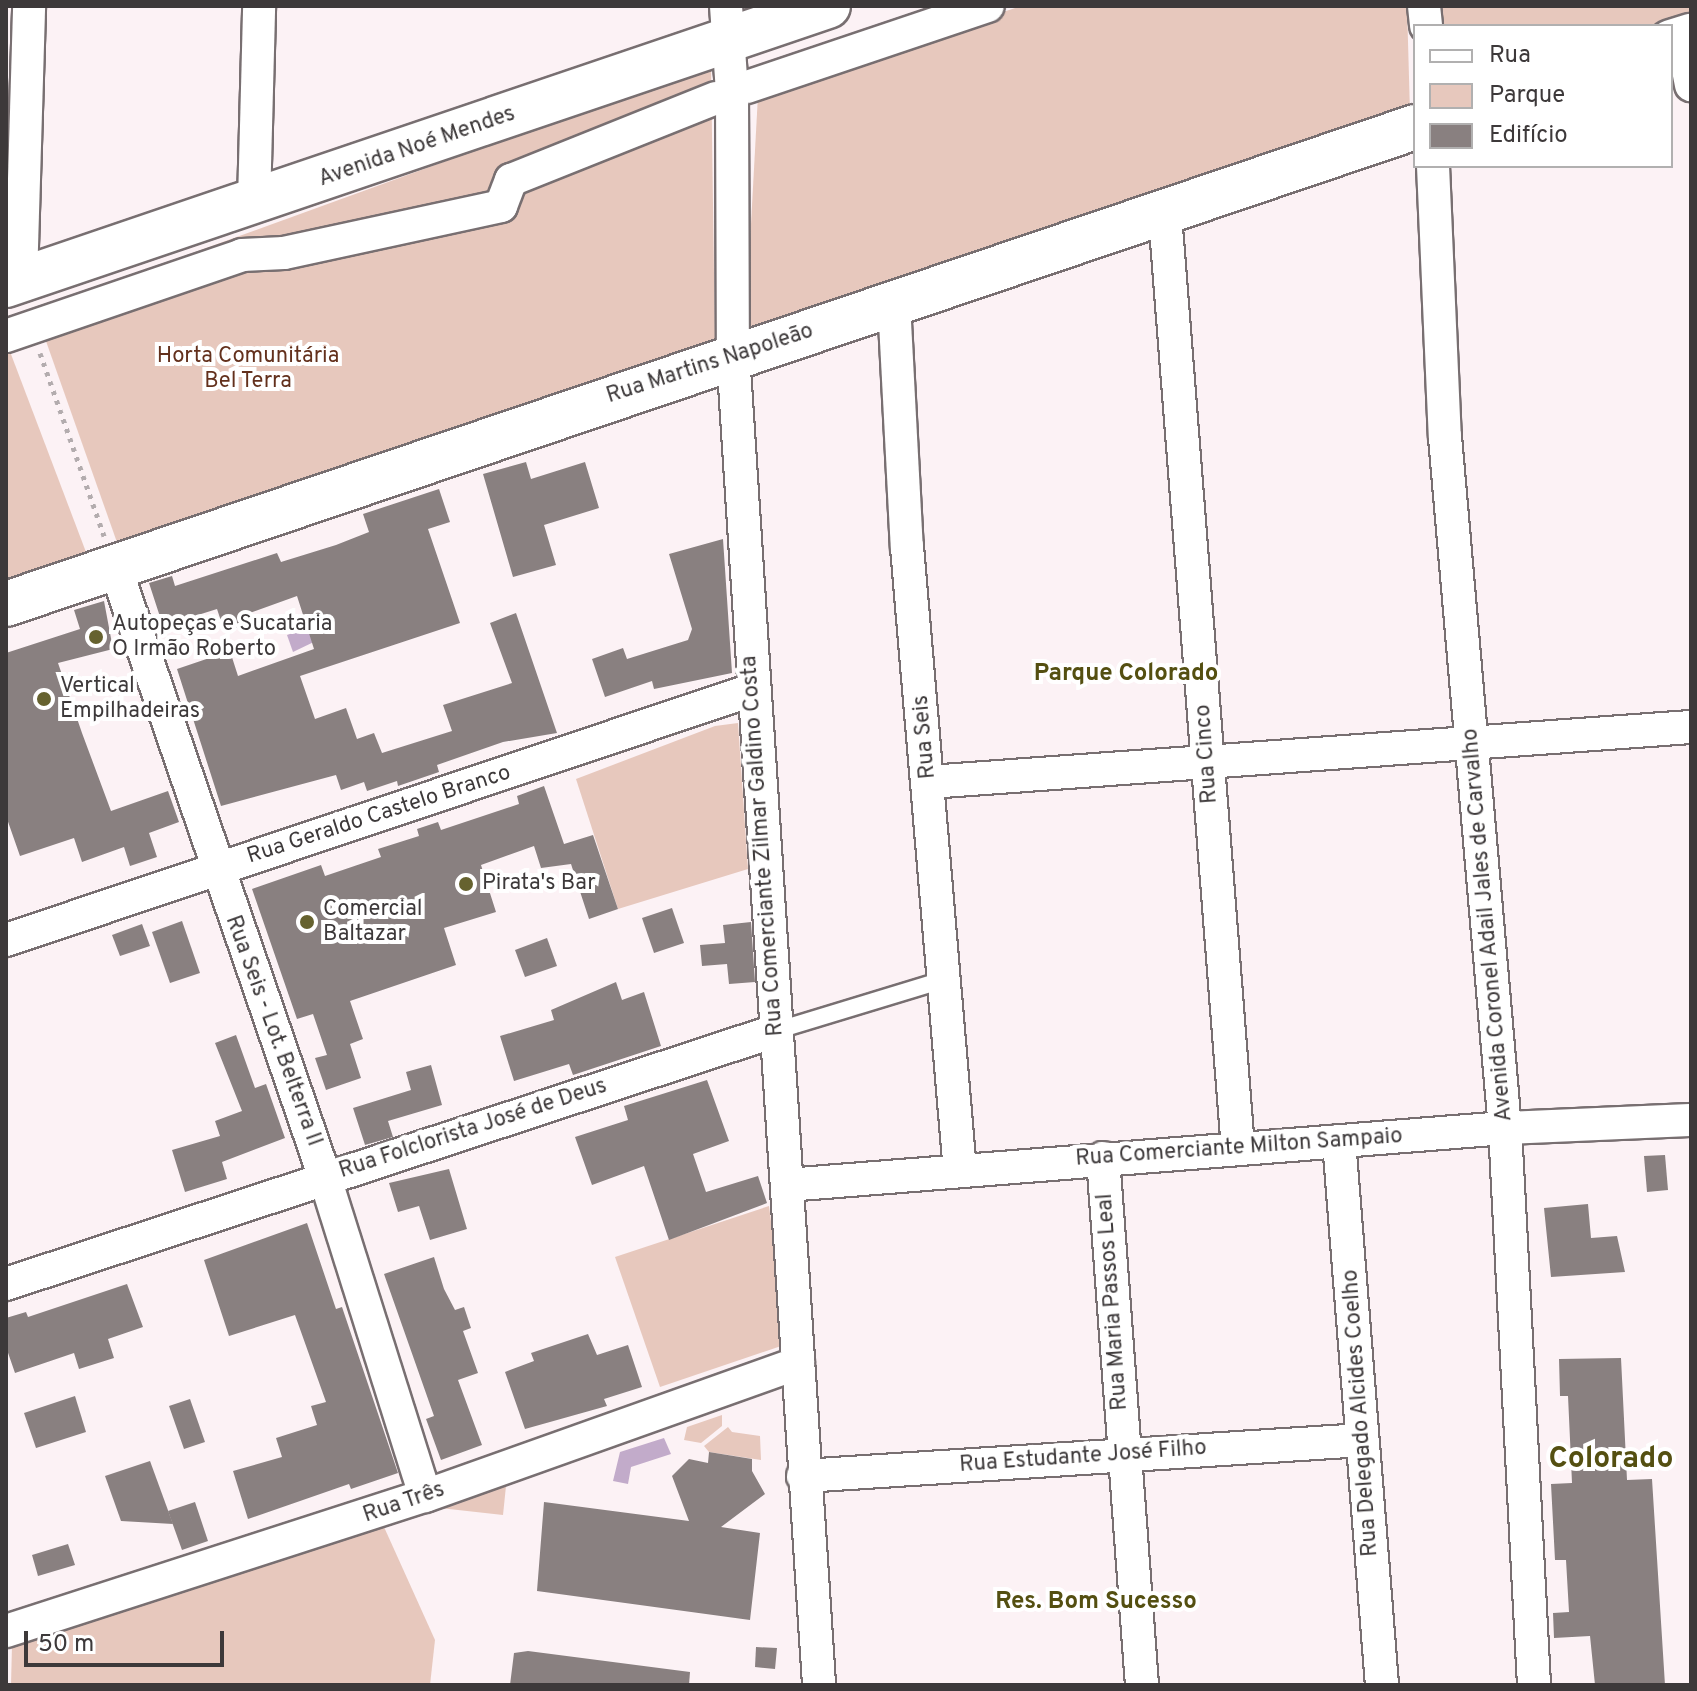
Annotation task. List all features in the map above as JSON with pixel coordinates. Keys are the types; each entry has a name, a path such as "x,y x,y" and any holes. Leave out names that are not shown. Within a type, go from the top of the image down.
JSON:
{"main road":[{"name":"Avenida Noé Mendes","path":"14,283 254,203 727,23 828,6"},
{"name":"Rua Martins Napoleão","path":"6,604 733,354 1165,215 1413,128"}],"street":[{"path":"14,283 29,6"},
{"path":"254,203 259,6"},
{"path":"747,87 988,6"},
{"name":"Rua Comerciante Zilmar Galdino Costa","path":"727,23 733,354 752,690 819,1685"},
{"path":"1681,39 1691,85"},
{"path":"18,332 242,255 284,253 501,206 511,180 716,98"},
{"name":"Avenida Coronel Adail Jales de Carvalho","path":"1433,168 1445,437 1505,1128 1534,1685"},
{"name":"Rua Cinco","path":"1165,215 1238,1148"},
{"name":"Rua Seis","path":"894,303 907,547 960,1171"},
{"name":"Rua Seis - Lot. Belterra II","path":"115,567 215,869 325,1178 425,1496"},
{"name":"Rua Geraldo Castelo Branco","path":"6,940 752,690"},
{"path":"929,782 1691,727"},
{"name":"Rua Folclorista José de Deus","path":"6,1284 775,1031"},
{"name":"Rua Comerciante Milton Sampaio","path":"787,1185 1505,1128 1691,1120"},
{"name":"Rua Delegado Alcides Coelho","path":"1339,1141 1382,1685"},
{"name":"Rua Maria Passos Leal","path":"1103,1158 1142,1685"},
{"name":"Rua Três","path":"6,1631 425,1496 798,1363"},
{"name":"Rua Estudante José Filho","path":"803,1476 1362,1440"}],"lane":[{"name":"Rua Folclorista José de Deus","path":"775,1031 943,980"}],"path":[{"path":"18,332 115,567"}],"green space":[{"path":"1021,6 1407,6 1410,113 745,335 758,95"},
{"path":"1438,6 1691,6 1691,21 1673,26 1439,24"},
{"name":"Horta Comunitária Bel Terra","path":"711,65 715,344 119,548 35,310"},
{"path":"6,341 89,560 6,588"},
{"path":"738,723 748,869 618,909 576,779 715,726"},
{"path":"769,1206 787,1344 660,1387 615,1257"},
{"path":"722,1415 722,1426 701,1443 684,1440 687,1427"},
{"path":"728,1427 732,1432 760,1436 761,1460 709,1452 704,1446"},
{"path":"506,1486 503,1515 440,1508"},
{"path":"384,1527 435,1640 430,1685 11,1685 12,1645"}],"shaded area":[{"path":"316,625 320,639 293,652 287,635"},
{"path":"664,1438 671,1454 631,1467 628,1484 613,1481 620,1452"}],"building":[{"path":"526,462 531,479 585,462 599,508 544,525 556,565 513,577 483,474"},
{"path":"439,489 450,522 428,529 460,623 300,676 315,719 346,708 357,739 374,733 382,753 452,731 443,705 512,683 490,623 516,613 557,733 503,742 437,765 439,772 398,786 397,781 367,791 364,782 341,790 336,775 221,806 177,669 230,651 238,676 314,649 297,596 247,614 251,624 225,633 217,609 163,626 149,583 172,576 175,586 277,553 281,562 336,545 369,532 363,514"},
{"path":"723,539 732,673 654,689 652,681 605,697 592,659 623,648 627,659 688,640 692,629 669,554"},
{"path":"104,601 113,649 58,663 111,811 168,791 179,822 149,833 157,857 130,866 124,847 82,862 74,838 20,856 6,816 6,653 80,629 74,610"},
{"path":"544,786 564,844 593,835 618,909 589,919 571,864 541,868 534,846 481,865 496,912 444,928 456,965 350,1001 363,1039 350,1044 361,1078 326,1090 315,1058 327,1055 313,1014 297,1019 252,889 321,865 325,876 381,857 378,849 419,836 417,829 438,822 441,830 519,804 517,796"},
{"path":"672,908 684,943 654,953 642,918"},
{"path":"182,921 200,973 170,983 152,932"},
{"path":"751,922 755,982 729,984 727,964 702,966 700,945 725,943 723,925"},
{"path":"142,924 150,946 120,956 112,935"},
{"path":"547,938 557,966 525,977 515,950"},
{"path":"616,982 622,1000 644,992 661,1046 573,1075 569,1064 514,1081 500,1036 554,1020 551,1010"},
{"path":"236,1035 255,1088 266,1084 285,1138 222,1162 227,1179 185,1192 172,1150 220,1136 215,1121 242,1111 215,1043"},
{"path":"431,1065 442,1105 388,1121 393,1137 365,1145 353,1108 411,1090 406,1072"},
{"path":"707,1080 729,1141 693,1154 706,1192 758,1176 767,1203 669,1240 644,1166 592,1185 575,1137 628,1120 624,1106"},
{"path":"1665,1155 1668,1190 1647,1192 1644,1156"},
{"path":"449,1169 467,1229 430,1240 419,1206 398,1212 389,1183"},
{"path":"1588,1204 1591,1238 1617,1236 1625,1272 1551,1277 1544,1208"},
{"path":"307,1223 336,1309 342,1307 398,1473 351,1489 349,1484 248,1519 233,1471 282,1457 276,1438 317,1425 311,1406 326,1402 295,1315 229,1336 204,1260"},
{"path":"434,1257 444,1289 455,1310 464,1307 471,1328 463,1331 478,1373 458,1380 482,1445 441,1460 426,1419 434,1416 384,1274"},
{"path":"127,1284 143,1327 108,1339 114,1358 79,1369 74,1353 15,1373 6,1347 6,1318 26,1312 28,1317"},
{"path":"588,1334 597,1355 628,1345 642,1387 604,1399 607,1406 525,1429 505,1372 534,1361 531,1353"},
{"path":"1621,1358 1627,1480 1652,1479 1665,1685 1595,1685 1590,1636 1554,1638 1553,1613 1569,1612 1566,1560 1555,1560 1551,1484 1572,1483 1568,1396 1560,1396 1559,1359"},
{"path":"75,1396 86,1432 36,1448 24,1413"},
{"path":"190,1399 205,1442 184,1449 169,1406"},
{"path":"709,1452 752,1459 752,1471 765,1494 721,1527 760,1533 750,1620 537,1591 544,1502 689,1521 672,1476 689,1459 708,1463"},
{"path":"150,1461 173,1524 121,1521 105,1476"},
{"path":"195,1502 208,1541 182,1550 168,1511"},
{"path":"68,1544 75,1565 38,1576 32,1555"},
{"path":"756,1647 777,1648 775,1669 755,1667"},
{"path":"528,1651 690,1672 689,1685 510,1685 514,1653"}],"place":[{"name":"Autopeças e Sucataria O Irmão Roberto","path":"96,637"},
{"name":"Vertical Empilhadeiras","path":"44,699"},
{"name":"Pirata's Bar","path":"466,884"},
{"name":"Comercial Baltazar","path":"307,922"}],"district":[{"name":"Parque Colorado","path":"1126,675"},
{"name":"Colorado","path":"1611,1460"},
{"name":"Res. Bom Sucesso","path":"1096,1603"}]}
